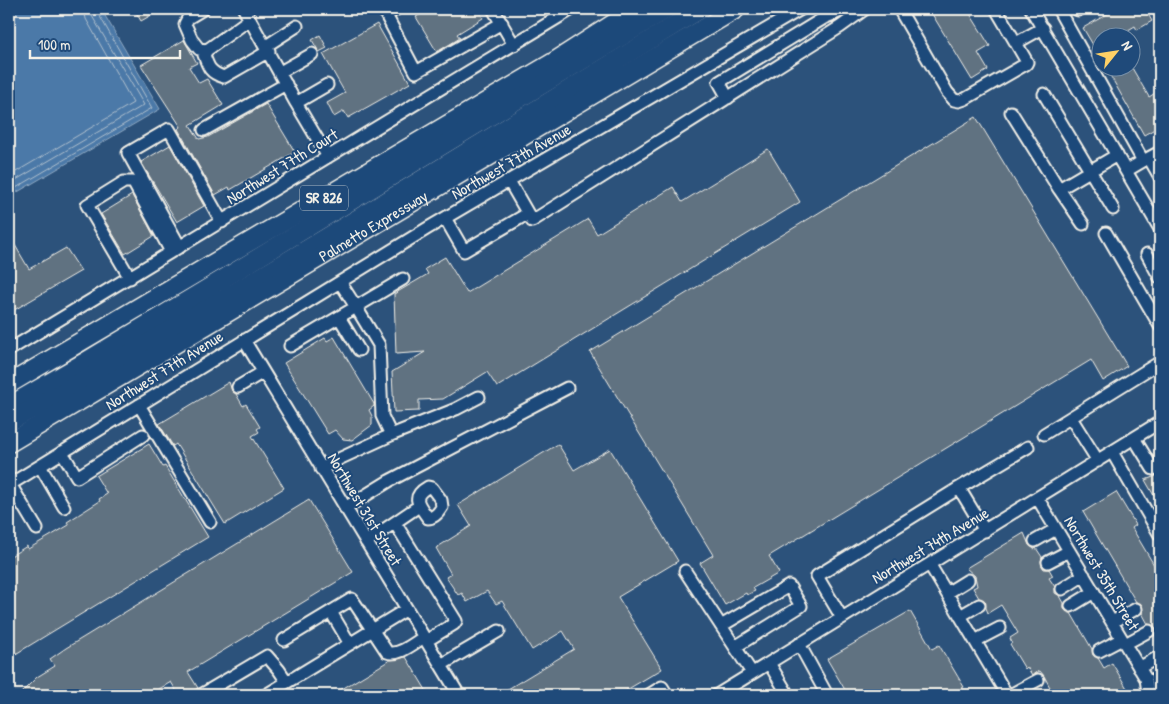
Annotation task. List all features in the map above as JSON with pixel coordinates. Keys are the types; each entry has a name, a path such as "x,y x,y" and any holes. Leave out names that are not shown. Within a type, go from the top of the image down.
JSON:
{"highway":[{"name":"SR 826","path":"9,384 544,68 636,9"},
{"path":"9,406 193,297 667,9"},
{"path":"9,422 95,375 226,297 701,9"},
{"name":"Palmetto Expressway","path":"9,443 730,13 745,9"}],"street":[{"path":"203,9 188,18 184,24 199,49 207,50"},
{"path":"396,9 386,15 416,72 502,23"},
{"path":"493,9 514,45"},
{"name":"Northwest 77th Court","path":"9,350 572,9"},
{"name":"Northwest 77th Avenue","path":"9,484 445,218 801,9"},
{"path":"719,82 824,18 846,9"},
{"path":"508,181 532,221 840,27 865,9"},
{"path":"899,9 947,92 954,100 959,101 1027,62 996,9"},
{"path":"1031,9 1160,229"},
{"path":"1058,9 1146,160 1160,177"},
{"path":"297,26 267,48 224,77 215,75 208,68 204,55 207,50 247,14 267,48 296,103 328,156"},
{"path":"1016,43 1043,28"},
{"path":"280,72 312,54"},
{"path":"710,63 728,98"},
{"path":"204,130 286,84"},
{"path":"296,103 327,85"},
{"path":"1044,94 1113,209"},
{"path":"1011,112 1083,224"},
{"path":"176,250 128,153 144,143 168,129 222,222"},
{"path":"1126,171 1160,152"},
{"path":"1059,189 1117,155"},
{"path":"130,278 87,205 124,182 133,182 176,250"},
{"path":"445,218 464,251 527,214"},
{"path":"1106,233 1160,326"},
{"path":"1147,254 1159,273"},
{"path":"290,346 403,279"},
{"path":"340,282 379,345 382,416 392,435"},
{"path":"339,317 359,350"},
{"name":"Northwest 31st Street","path":"244,340 459,695"},
{"path":"1044,434 1160,362"},
{"path":"238,387 263,372"},
{"path":"345,508 389,481 567,388"},
{"path":"321,469 392,435 456,409 478,397"},
{"path":"139,405 210,522"},
{"path":"1070,418 1098,461"},
{"name":"Northwest 74th Avenue","path":"717,695 1038,499 1160,422"},
{"path":"62,452 77,477 143,435"},
{"path":"1134,438 1153,469"},
{"path":"842,618 817,576 1028,447"},
{"path":"1112,452 1160,535"},
{"path":"40,466 64,507"},
{"path":"9,484 37,529"},
{"path":"959,488 985,531"},
{"name":"Northwest 35th Street","path":"1038,499 1146,679 1151,694"},
{"path":"366,542 420,506"},
{"path":"284,640 352,599 384,648 390,654 398,652 454,624 456,621 395,523"},
{"path":"1035,542 1056,529"},
{"path":"1048,562 1069,551"},
{"path":"930,565 1009,695 1038,680"},
{"path":"685,571 752,673"},
{"path":"1062,589 1084,575"},
{"path":"947,593 968,580"},
{"path":"721,626 789,586 801,606 735,647"},
{"path":"1071,606 1094,592"},
{"path":"960,616 979,605"},
{"path":"266,695 407,609"},
{"path":"1112,622 1136,609"},
{"path":"331,612 350,644"},
{"path":"975,641 1000,628"},
{"path":"441,665 499,631"},
{"path":"1100,651 1149,631"},
{"path":"799,644 827,695"},
{"path":"201,695 267,656 279,670 290,695"},
{"path":"1139,668 1160,656"},
{"path":"769,662 788,695"},
{"path":"649,695 662,687 667,695"},
{"path":"1151,694 1160,692"}],"water":[{"path":"9,9 101,9 160,109 9,197"}],"building":[{"path":"134,9 162,9 141,21"},
{"path":"429,9 478,9 483,18 457,34 460,38 437,52 416,17"},
{"path":"929,9 967,9 990,46 978,53 988,70 972,80"},
{"path":"1116,9 1145,9 1152,21 1140,28 1136,28 1135,26 1132,28 1092,28 1092,43 1083,28"},
{"path":"377,24 410,83 348,118 344,111 334,117 327,103 345,93 323,54"},
{"path":"320,35 327,48 319,52 312,40"},
{"path":"184,40 197,63 189,67 199,83 207,79 223,105 190,125 199,139 208,137 266,104 295,152 230,190 229,187 215,195 178,129 181,127 141,65"},
{"path":"1112,78 1138,78 1149,97 1160,90 1160,126 1144,135"},
{"path":"976,117 1127,366 1103,381 1091,360 769,556 779,573 753,588 755,591 747,595 746,593 725,605 700,563 713,555 590,352"},
{"path":"170,145 204,206 177,222 141,162"},
{"path":"768,149 800,202 497,387 487,372 443,399 419,400 419,411 394,412 392,372 425,352 396,354 394,294 428,274 425,269 445,257 467,293 588,219 597,234 673,187 682,202"},
{"path":"132,195 154,236 125,254 101,214"},
{"path":"9,235 29,269 66,248 81,271 9,313"},
{"path":"334,337 374,404 369,410 372,416 372,425 352,440 343,439 335,430 328,434 284,363 325,338 327,341"},
{"path":"229,382 232,391 243,406 246,404 260,427 257,429 259,432 252,436 284,488 225,524 176,444 173,446 159,424"},
{"path":"149,444 163,467 165,466 208,537 9,658 9,557 27,546 28,549 69,525 67,522 100,501 99,499 107,494 96,476"},
{"path":"558,444 574,470 610,449 678,561 618,597 662,669 618,695 498,695 574,649 563,631 532,650 502,601 496,604 487,591 467,602 462,593 458,595 446,577 451,574 436,548 471,526 458,505"},
{"path":"1160,471 1160,506 1145,480 1156,476"},
{"path":"1116,492 1136,525 1132,528 1160,575 1160,644 1155,635 1155,627 1148,624 1142,613 1142,605 1136,602 1083,512"},
{"path":"309,500 353,572 188,672 198,688 186,695 179,695 171,682 149,695 19,695 37,677 55,666 50,659 66,648"},
{"path":"1024,533 1029,545 1034,549 1036,548 1042,557 1041,561 1044,569 1049,569 1053,576 1049,578 1055,587 1055,593 1060,596 1064,603 1064,609 1071,613 1092,649 1093,655 1098,658 1104,668 1112,663 1128,690 1120,695 1054,695 1040,671 1032,675 1027,667 1025,669 1010,644 1012,643 1010,638 1018,633 1001,605 988,613 985,601 979,598 973,588 977,586 975,576 966,568"},
{"path":"910,611 932,649 939,645 964,687 962,688 966,695 848,695 827,659"},
{"path":"406,657 429,695 332,695 390,660"}]}
